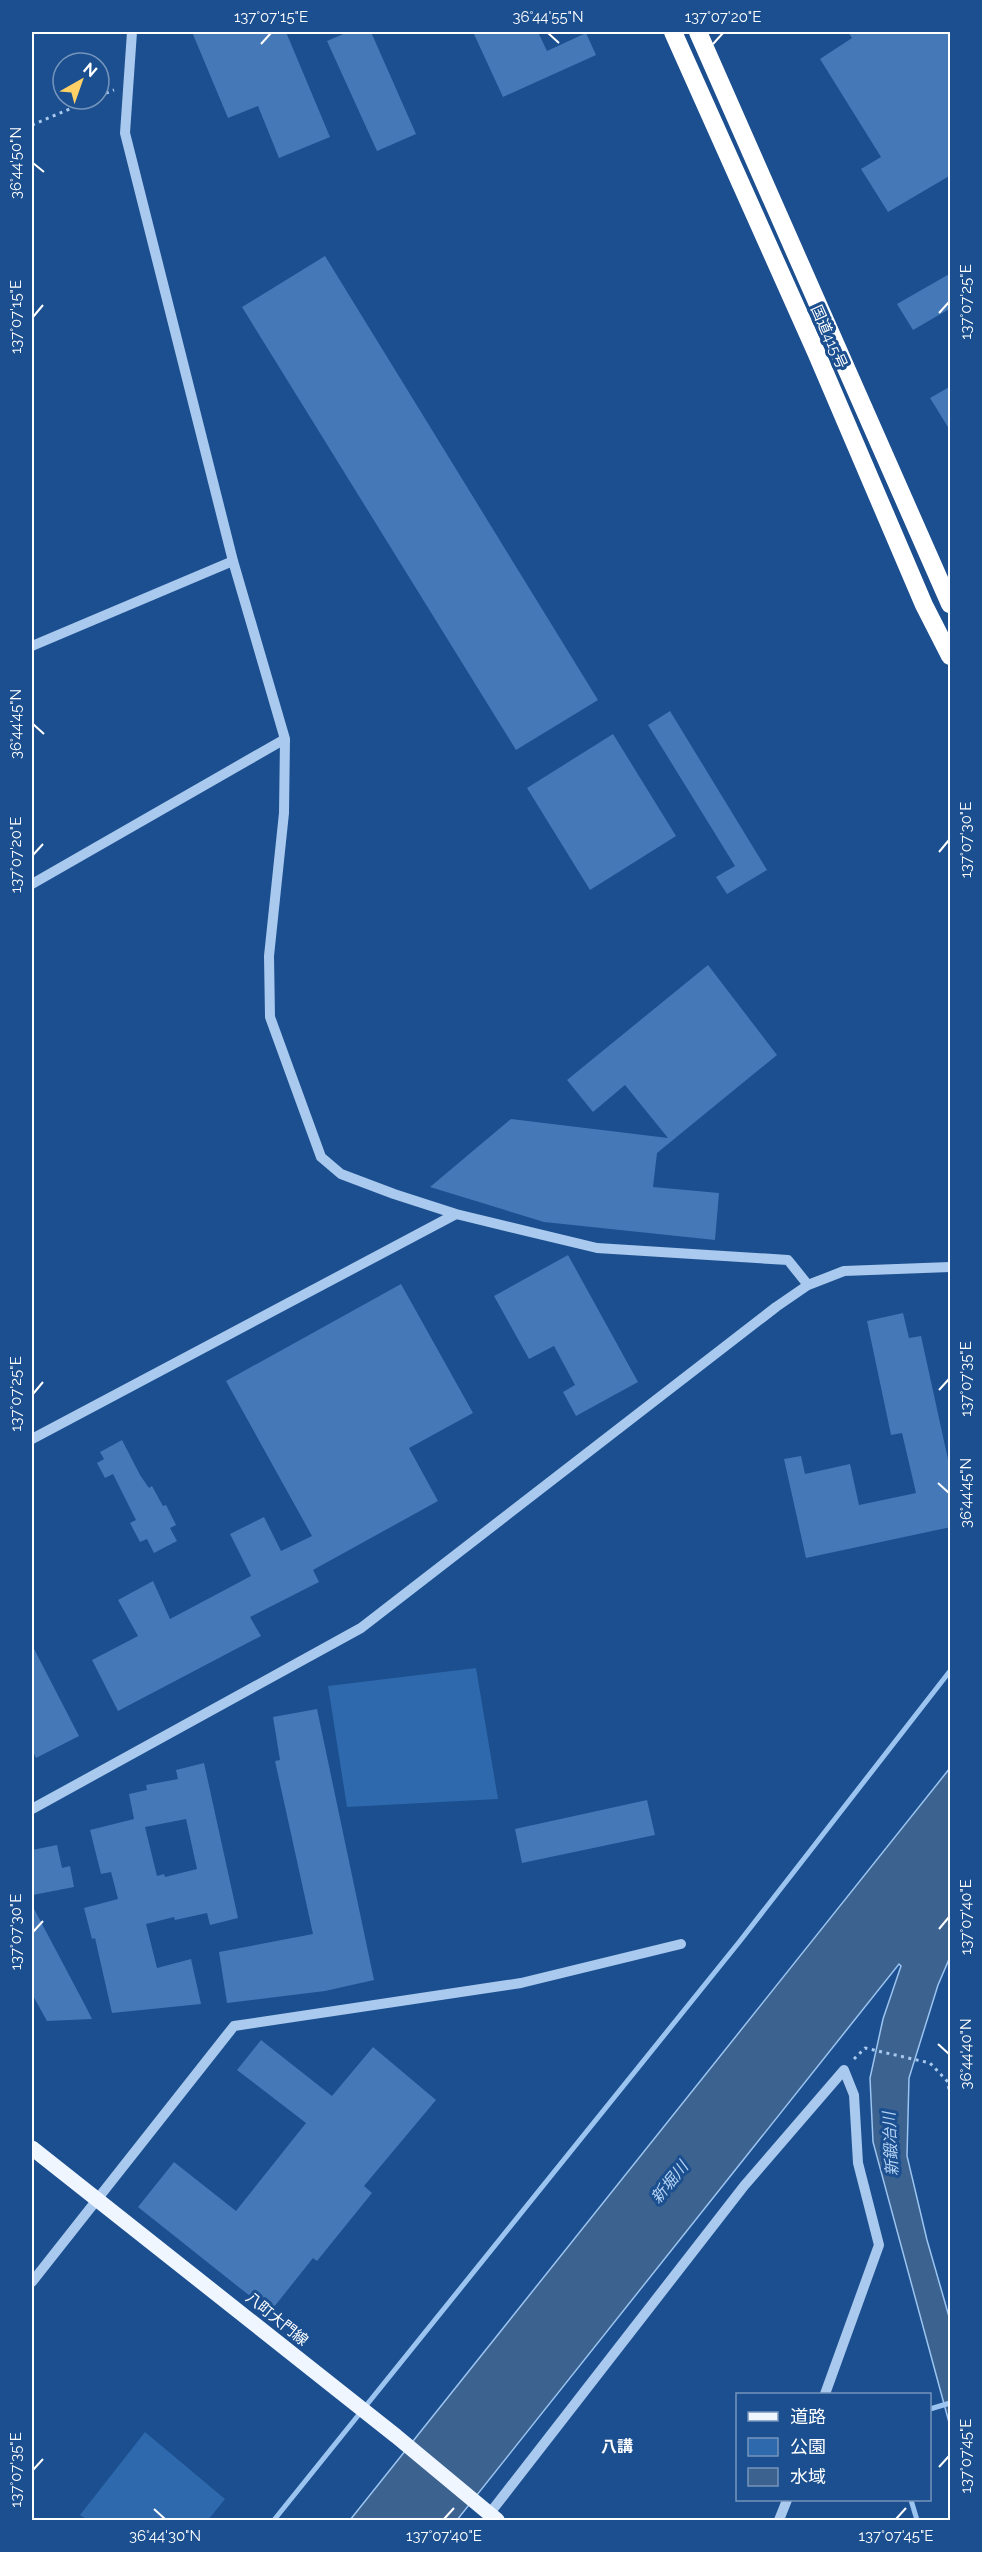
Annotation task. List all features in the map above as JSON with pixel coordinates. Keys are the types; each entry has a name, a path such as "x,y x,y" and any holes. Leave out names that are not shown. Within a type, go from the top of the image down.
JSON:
{"highway":[{"name":"国道415号","path":"673,32 816,352 940,598"},
{"name":"国道415号","path":"698,32 940,598 951,656"}],"main road":[{"name":"八町大門線","path":"32,2148 49,2164 98,2198 490,2513"}],"street":[{"path":"132,32 125,133 233,561 285,739 284,813 269,956 270,1017 321,1157 341,1174 456,1214 597,1248 788,1260 808,1285"},
{"path":"32,646 233,561"},
{"path":"32,884 285,739"},
{"path":"32,1439 456,1214"},
{"path":"32,1809 361,1628 766,1314 808,1285 844,1271 951,1267"},
{"path":"32,2282 234,2026 521,1983 681,1944"},
{"path":"490,2513 744,2186 844,2070 854,2096 858,2163 879,2245 825,2393"},
{"path":"779,2520 786,2501"}],"path":[{"path":"32,125 65,111"},
{"path":"844,2070 865,2048 930,2062 948,2082 951,2097"}],"green space":[{"path":"476,1668 498,1799 347,1807 328,1686"},
{"path":"145,2432 225,2499 208,2520 88,2520 80,2515"}],"water":[{"path":"950,1768 950,1957 938,1985 909,2078 907,2156 927,2240 950,2320 950,2426 873,2142 870,2078 883,2019 901,1966 899,1964 457,2520 350,2520"}],"building":[{"path":"192,32 286,32 330,137 279,158 258,106 228,118"},
{"path":"348,32 371,32 416,134 377,151 327,41"},
{"path":"473,32 538,32 547,51 586,33 596,55 503,97"},
{"path":"848,32 951,32 951,175 888,212 861,169 881,157 820,59 852,38"},
{"path":"325,256 598,700 516,750 242,307"},
{"path":"951,273 951,308 913,330 897,304"},
{"path":"951,386 951,432 930,398"},
{"path":"670,711 767,870 727,894 716,877 735,866 648,725"},
{"path":"613,734 676,836 590,890 527,788"},
{"path":"708,965 777,1055 657,1153 653,1187 719,1193 715,1240 544,1222 430,1187 511,1119 668,1138 625,1085 593,1112 567,1080"},
{"path":"568,1255 638,1382 576,1416 563,1392 575,1385 554,1346 529,1359 494,1296"},
{"path":"401,1284 473,1413 409,1448 438,1501 313,1570 319,1582 250,1617 261,1636 118,1711 92,1660 138,1636 118,1600 153,1581 170,1619 251,1576 230,1534 264,1517 281,1551 312,1536 226,1381"},
{"path":"903,1313 909,1338 921,1336 951,1473 951,1527 806,1558 784,1459 801,1456 805,1474 850,1464 859,1505 916,1493 902,1433 891,1435 867,1321"},
{"path":"122,1440 140,1475 149,1488 152,1486 163,1506 166,1505 176,1525 170,1528 177,1541 154,1553 147,1539 140,1542 130,1523 136,1520 113,1474 105,1478 97,1463 104,1459 100,1452"},
{"path":"32,1645 79,1736 36,1758 32,1750"},
{"path":"317,1709 374,1980 325,1991 227,2003 219,1952 313,1934 275,1761 280,1760 273,1717"},
{"path":"204,1763 238,1918 210,1925 207,1913 175,1920 174,1917 146,1924 157,1968 191,1959 201,2004 112,2013 95,1938 92,1939 84,1908 118,1899 111,1872 101,1874 90,1830 134,1819 129,1794 147,1790 146,1785 178,1779 176,1770","holes":["186,1819 197,1869 165,1877 164,1874 157,1876 145,1827"]},
{"path":"647,1800 655,1835 522,1863 515,1829"},
{"path":"57,1845 62,1868 70,1866 74,1887 33,1895 32,1850"},
{"path":"32,1905 92,2019 47,2021 32,1994"},
{"path":"261,2040 332,2096 373,2047 436,2100 364,2186 372,2193 317,2261 313,2258 270,2312 138,2207 174,2162 236,2211 306,2123 237,2070"}],"waterway":[{"path":"274,2520 740,1941 950,1671"},
{"path":"931,2409 950,2403"},
{"path":"911,2501 917,2520"}],"district":[{"name":"八講","path":"617,2446"}],"water label":[{"name":"新鍛冶川","path":"890,2144"},
{"name":"新堀川","path":"669,2182"}]}
